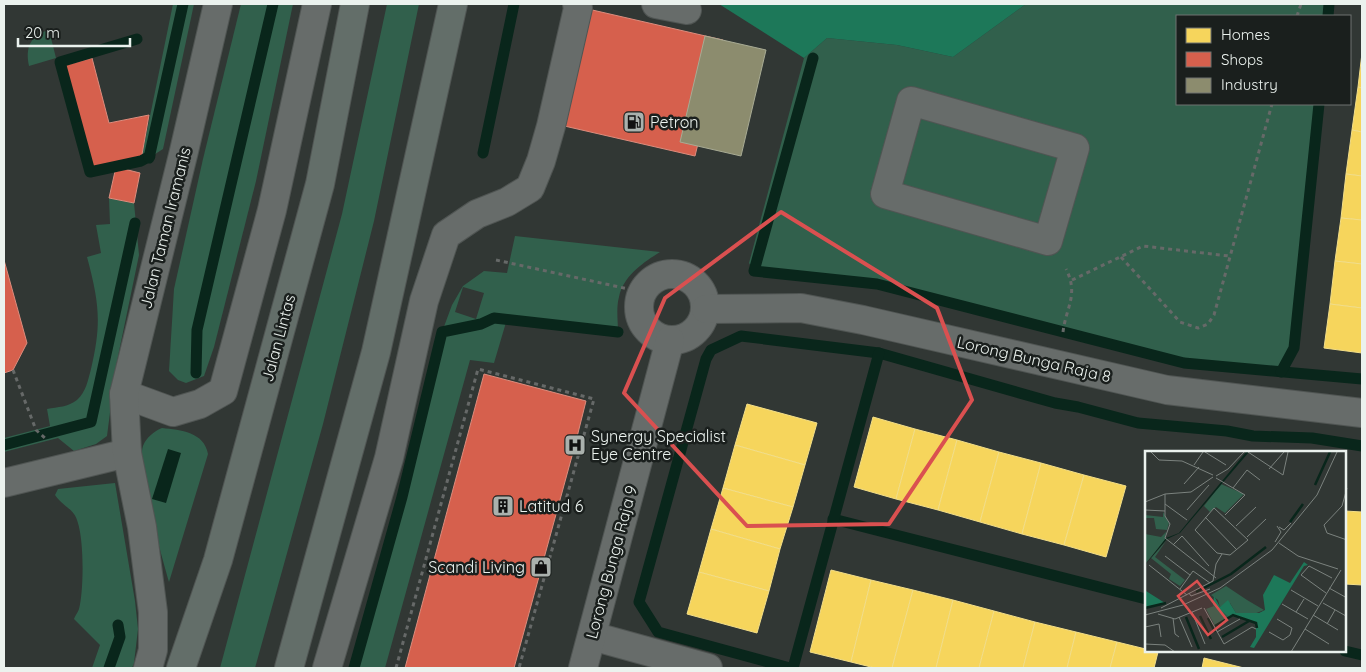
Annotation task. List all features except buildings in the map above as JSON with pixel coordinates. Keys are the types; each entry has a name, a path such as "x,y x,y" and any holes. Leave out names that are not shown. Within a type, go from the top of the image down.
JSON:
{"highway":[{"name":"Jalan Lintas","path":"181,668 218,560 320,184 356,4"},
{"path":"289,668 376,352 453,4"}],"street":[{"name":"Jalan Taman Iramanis","path":"148,668 153,650 153,612 142,527 127,453 124,394 218,4"},
{"path":"124,394 173,412 200,404 223,390 272,210 317,4"},
{"path":"327,668 389,458 424,301 446,235 477,214 507,202 530,188 541,161 551,126 578,8 577,4"},
{"path":"656,4 687,10"},
{"path":"911,102 1075,148 1048,241 885,194 911,102"},
{"path":"674,274 687,277 697,284 704,296 706,309 702,322 694,332 683,338 670,340 657,337 647,328 641,317 639,305 642,292 650,282 662,275 674,274"},
{"name":"Lorong Bunga Raja 8","path":"706,309 801,308 863,320 1167,390 1362,413"},
{"name":"Lorong Bunga Raja 9","path":"583,668 670,340"},
{"path":"4,483 127,453"},
{"path":"592,636 708,668"}],"path":[{"path":"1121,257 1180,322 1198,328 1208,324 1214,315 1272,105"},
{"path":"1048,241 1063,262 1072,280 1072,300 1063,331"},
{"path":"1072,280 1143,246 1229,256"},
{"path":"496,260 642,292"},
{"path":"396,668 478,369 594,399 520,668"},
{"path":"13,370 36,430"}],"highlighted area":[{"path":"781,212 937,308 972,400 889,524 747,526 624,393 665,298"}],"shaded area":[{"path":"173,4 194,4 163,149 149,158 141,160"},
{"path":"241,4 293,4 256,181 214,347 204,376 186,383 178,380 169,371 174,289 203,159"},
{"path":"387,4 419,4 374,221 323,424 255,668 220,668 342,214"},
{"path":"1026,4 1329,4 1328,15 1176,15 1176,105 1319,105 1294,348 1281,372 1184,363 877,284 754,271 749,263 804,58 827,38 897,45 953,57"},
{"path":"49,30 56,58 29,66 28,53 30,43 37,35"},
{"path":"109,198 134,203 139,255 116,366 107,436 96,444 74,451 58,438 4,452 4,438 50,426 47,409 74,402 83,393 86,386 91,369 98,325 94,287 87,257 101,253 96,225 110,224"},
{"path":"515,236 660,252 635,270 621,289 617,310 618,332 507,319 494,363 470,360 385,668 354,668 402,497 442,332 452,305 463,286 484,271 507,273","holes":["463,287 484,293 476,319 455,312"]},
{"path":"162,428 184,431 197,437 206,447 208,454 169,582 146,492 142,457 143,446 146,440"},
{"path":"168,449 181,453 166,503 152,499"},
{"path":"115,483 138,629 134,663 132,668 92,668 100,645 74,619 79,609 82,589 82,546 78,522 70,509 55,495 58,489"}],"green space":[{"path":"719,4 1026,4 953,57 897,45 827,38 804,58"}],"waterway":[{"path":"149,158 183,4"},
{"path":"196,373 197,330 273,4"},
{"path":"483,153 514,4"},
{"path":"1328,15 1329,4"},
{"path":"137,39 60,62 90,172 141,161 150,156"},
{"path":"813,58 754,271 877,284 1184,363 1362,379"},
{"path":"1281,372 1294,348 1319,105"},
{"path":"4,445 91,422 135,223"},
{"path":"354,668 402,497 442,332 481,324 494,318 618,332"},
{"path":"790,668 658,632 639,602 706,359 711,350 741,336 879,353 1055,403 1138,423 1227,431 1253,436 1312,438 1362,446"},
{"path":"793,668 879,353"},
{"path":"833,519 1145,599"},
{"path":"109,668 120,637 118,625"},
{"path":"1346,651 1362,655"}],"place":[{"name":"Petron","path":"634,122"},
{"name":"Synergy Specialist Eye Centre","path":"575,445"},
{"name":"Latitud 6","path":"503,506"},
{"name":"Scandi Living","path":"541,567"}]}
